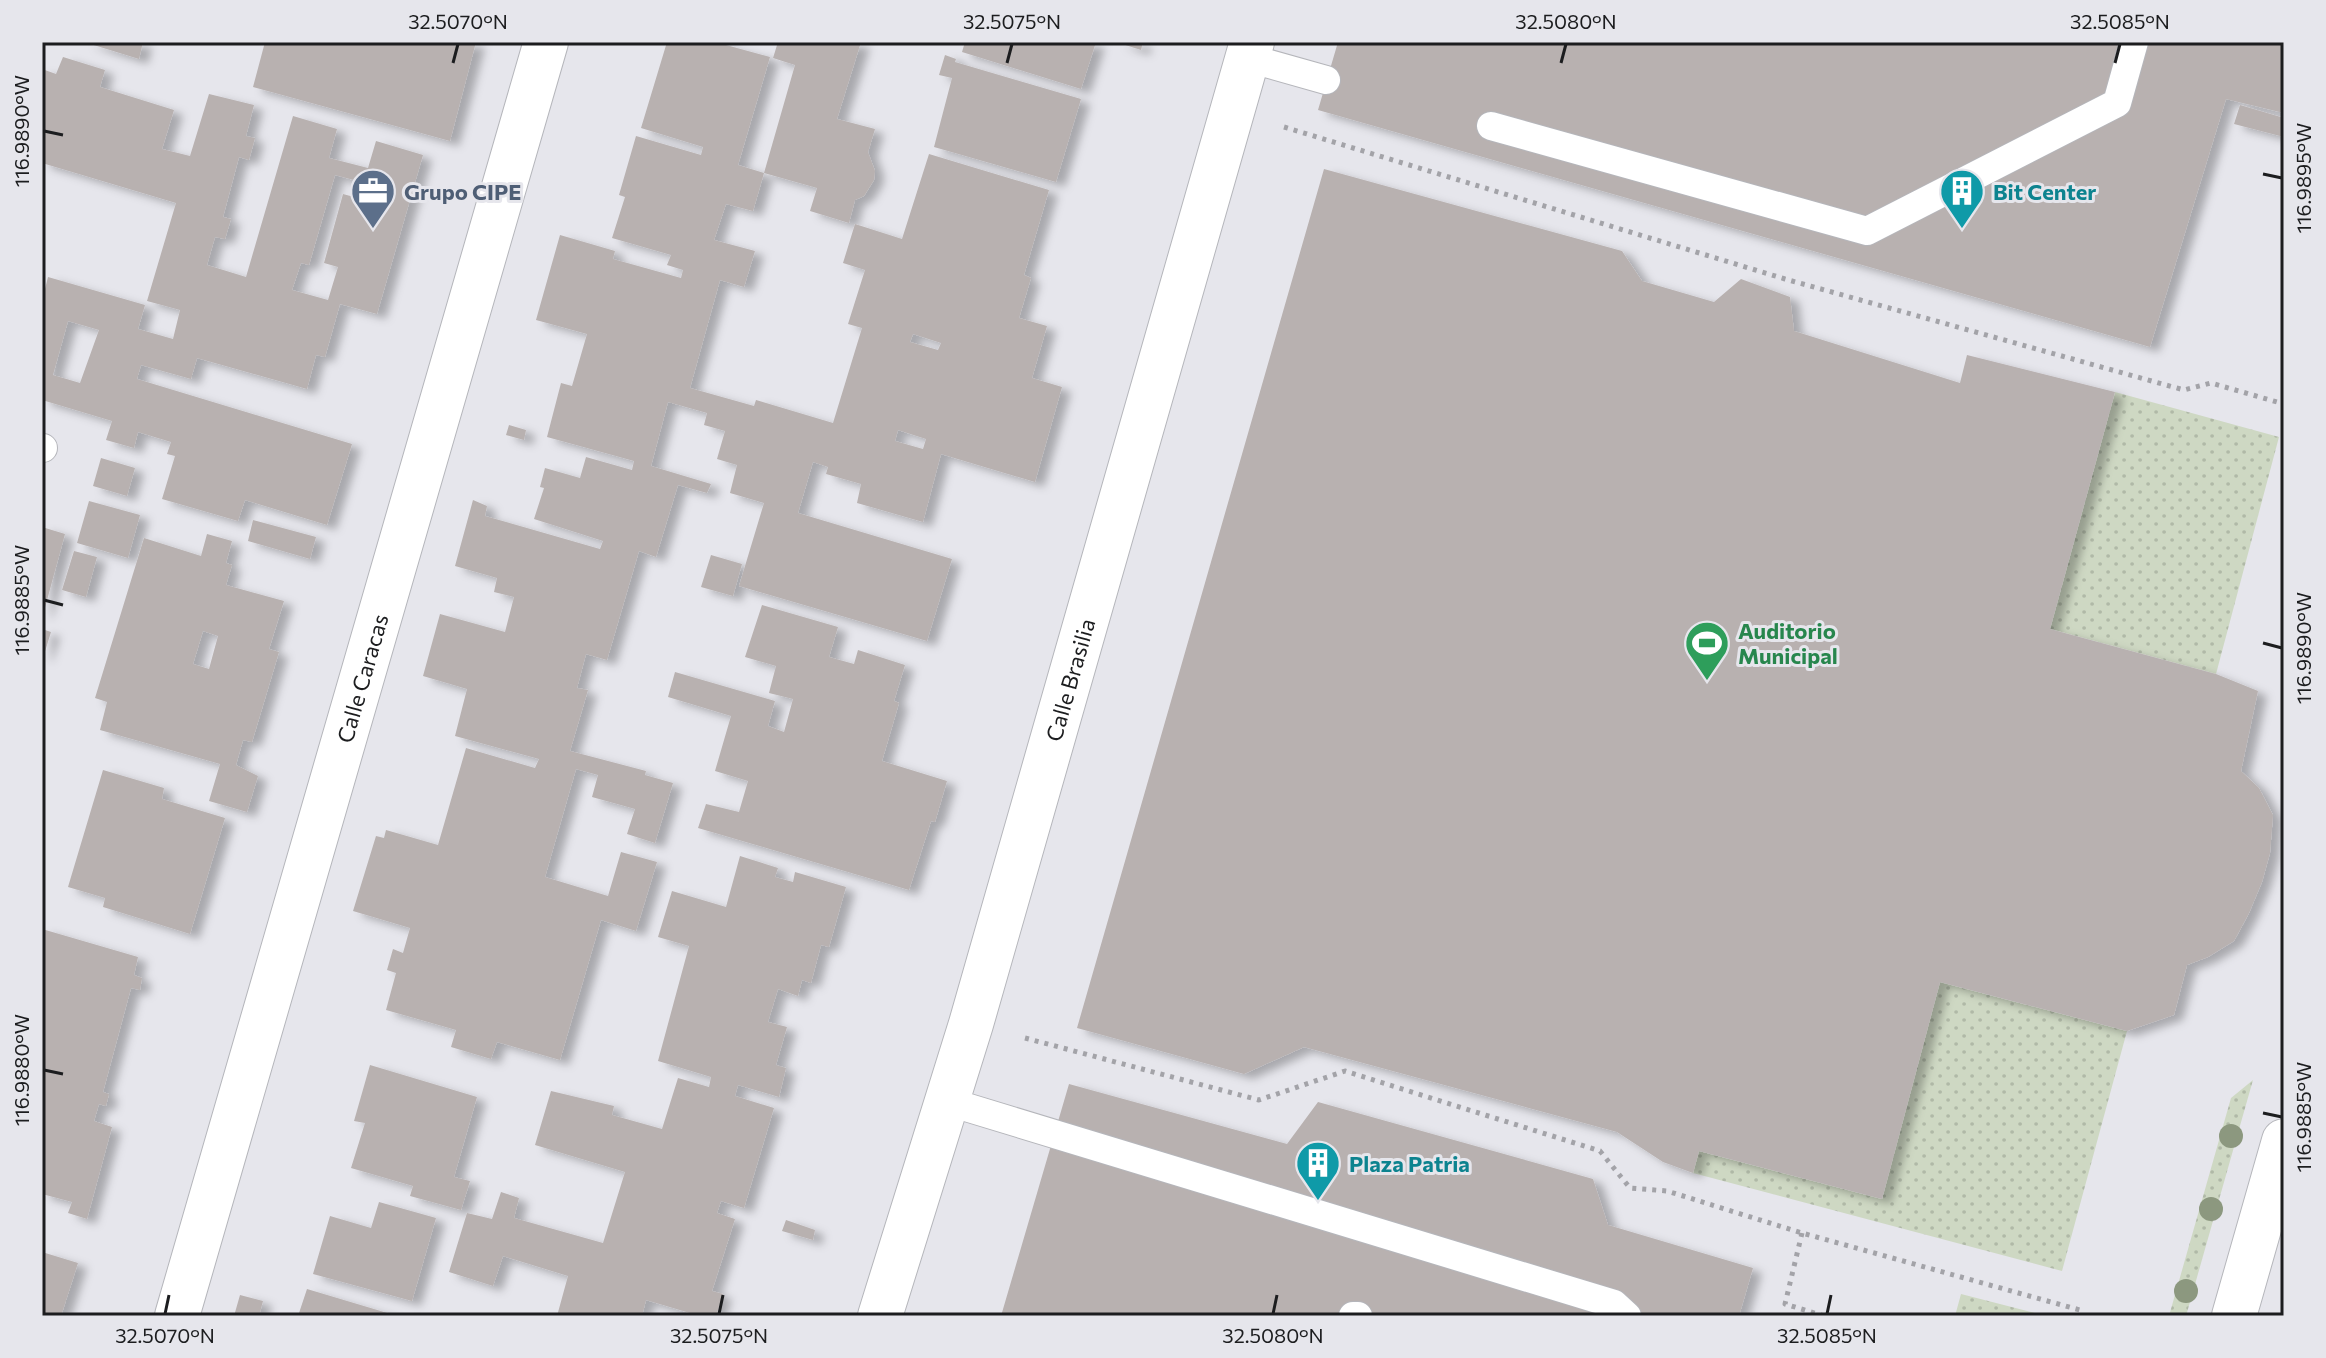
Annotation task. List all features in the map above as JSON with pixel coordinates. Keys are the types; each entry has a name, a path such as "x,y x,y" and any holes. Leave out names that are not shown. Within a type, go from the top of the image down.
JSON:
{"street":[{"name":"Calle Caracas","path":"177,1316 546,42"},
{"name":"Calle Brasilia","path":"880,1316 971,1024 1250,50"},
{"path":"2234,1316 2284,1141"}],"lane":[{"path":"1491,126 1867,231 2117,103 2134,42"},
{"path":"1250,50 1326,80"},
{"path":"946,1101 1614,1304 1627,1316"}],"path":[{"path":"1233,112 1816,288 2184,390 2211,383 2284,404"},
{"path":"971,1024 1259,1100 1345,1071 1600,1151 1630,1188 1667,1191 1802,1233 2080,1310"},
{"path":"1802,1233 1785,1304 1824,1316"}],"green space":[{"path":"2115,392 2279,437 2216,674 2050,629"},
{"path":"1940,982 2127,1031 2062,1271 1693,1173 1699,1151 1882,1199"},
{"path":"2253,1080 2186,1316 2169,1316 2231,1098"},
{"path":"1961,1294 2035,1313 2036,1316 1955,1316"}],"building":[{"path":"84,42 143,42 139,59"},
{"path":"265,42 476,42 450,141 253,87"},
{"path":"667,42 715,42 770,57 738,165 764,173 753,211 726,204 714,240 755,251 744,287 720,280 690,388 754,406 756,400 833,423 862,328 848,324 865,270 843,263 855,224 902,239 929,154 1049,190 1024,275 1031,278 1019,318 1047,326 1032,378 1062,387 1035,482 941,454 923,522 857,503 861,484 826,474 828,467 813,462 798,513 952,559 927,641 739,586 764,503 730,493 737,465 717,459 725,431 704,425 707,413 668,402 651,466 711,484 707,493 678,485 656,557 639,551 607,660 586,654 577,688 588,690 570,751 646,771 645,775 673,783 655,843 627,834 635,809 592,797 598,775 576,769 545,877 608,896 621,852 657,862 636,931 601,920 560,1060 497,1042 491,1059 451,1047 456,1030 386,1010 396,973 387,970 393,949 403,953 410,928 353,911 376,836 384,838 386,830 438,845 466,748 535,768 539,759 455,736 467,689 423,676 440,614 505,632 514,597 494,592 497,578 455,566 473,500 487,506 485,516 600,549 603,541 534,519 544,488 540,487 545,468 580,478 586,457 632,470 634,461 547,437 561,383 572,386 587,334 536,320 560,235 615,251 613,259 681,278 683,270 667,265 671,255 612,238 625,197 619,195 636,136 701,155 703,147 641,128","holes":["913,334 941,343 938,350 910,342","898,430 926,439 923,449 895,441"]},
{"path":"778,42 861,42 837,119 875,129 868,152 875,171 874,180 864,196 855,200 849,223 810,211 817,188 764,173 795,65 773,58"},
{"path":"965,42 1096,42 1081,89 962,52"},
{"path":"1116,42 1143,42 1141,50"},
{"name":"Bit Center","path":"1338,42 2284,42 2284,113 2226,99 2150,347 1318,110"},
{"path":"945,55 956,59 955,62 1081,99 1056,182 934,147 952,78 939,75"},
{"path":"63,57 105,70 100,87 174,110 162,149 190,156 209,94 254,105 246,136 255,138 249,160 239,157 223,217 231,219 225,239 215,237 207,265 246,277 293,116 337,129 329,158 368,168 376,141 423,155 377,314 340,304 325,357 316,355 307,389 197,358 191,379 141,365 137,379 352,444 327,525 245,500 238,521 162,499 175,456 167,454 171,442 138,432 134,448 106,440 112,421 42,400 42,301 48,277 145,305 138,329 173,339 180,310 147,301 176,203 42,163 42,69 56,74","holes":["335,175 369,184 365,200 343,194 324,263 338,267 328,300 292,290 301,263 309,265","68,321 99,330 80,383 53,375"]},
{"path":"2240,105 2284,118 2284,137 2234,124"},
{"name":"Auditorio Municipal","path":"1324,169 1622,251 1642,281 1714,302 1741,279 1790,297 1794,331 1960,383 1967,355 2115,392 2050,629 2216,674 2258,691 2241,771 2259,788 2273,815 2270,853 2249,913 2234,941 2208,957 2187,965 2174,1015 2127,1031 1940,982 1882,1199 1699,1151 1693,1173 1663,1162 1617,1132 1304,1047 1244,1074 1077,1028"},
{"path":"509,425 526,430 524,440 506,435"},
{"path":"101,458 135,468 127,496 93,486"},
{"path":"89,501 140,515 128,558 77,543"},
{"path":"253,520 316,537 310,559 248,541"},
{"path":"42,527 65,534 43,615 42,615"},
{"path":"207,534 232,541 226,563 232,565 226,585 284,601 269,649 279,652 252,742 243,740 236,765 258,776 247,812 209,801 220,764 100,730 107,702 95,698 144,538 201,556","holes":["203,631 218,636 209,669 193,664"]},
{"path":"74,551 97,557 86,597 62,590"},
{"path":"711,555 742,564 733,596 701,587"},
{"path":"762,605 838,627 829,657 854,664 858,650 905,665 894,701 899,703 882,761 947,781 909,890 698,828 706,804 739,812 748,781 715,771 731,716 668,697 675,672 775,701 768,726 784,732 793,699 769,693 776,666 745,657"},
{"path":"42,629 51,632 43,658 42,658"},
{"path":"103,770 164,788 162,799 225,818 190,934 103,907 105,898 68,887"},
{"path":"740,856 778,868 775,877 793,882 795,872 846,887 829,947 821,945 811,983 802,980 798,996 778,989 768,1022 787,1027 776,1065 786,1068 779,1097 738,1085 735,1096 774,1108 744,1208 721,1201 717,1213 735,1219 712,1291 723,1294 716,1316 700,1316 646,1300 642,1316 557,1316 568,1276 503,1256 493,1286 449,1272 467,1213 492,1219 501,1192 519,1198 514,1218 603,1243 625,1172 535,1145 551,1091 614,1106 612,1115 662,1129 678,1078 709,1087 711,1077 658,1061 689,946 658,937 672,891 726,907"},
{"path":"42,929 138,957 134,975 142,978 140,990 131,988 103,1092 109,1094 106,1106 99,1104 94,1121 112,1127 87,1219 68,1213 72,1202 42,1194"},
{"path":"370,1065 477,1097 454,1177 470,1181 461,1210 410,1196 413,1186 351,1168 365,1123 354,1121"},
{"name":"Plaza Patria","path":"1069,1084 1287,1144 1318,1102 1593,1179 1608,1225 1753,1268 1739,1316 1001,1316"},
{"path":"379,1202 436,1218 412,1301 313,1274 330,1216 371,1228"},
{"path":"786,1220 815,1230 813,1240 782,1231"},
{"path":"42,1252 78,1263 61,1316 42,1315"},
{"path":"307,1289 394,1315 394,1316 298,1316"},
{"path":"240,1295 263,1301 259,1316 234,1316"}],"place":[{"name":"Grupo CIPE","path":"373,230"},
{"name":"Bit Center","path":"1962,230"},
{"name":"Auditorio Municipal","path":"1707,682"},
{"name":"Plaza Patria","path":"1318,1202"}]}
